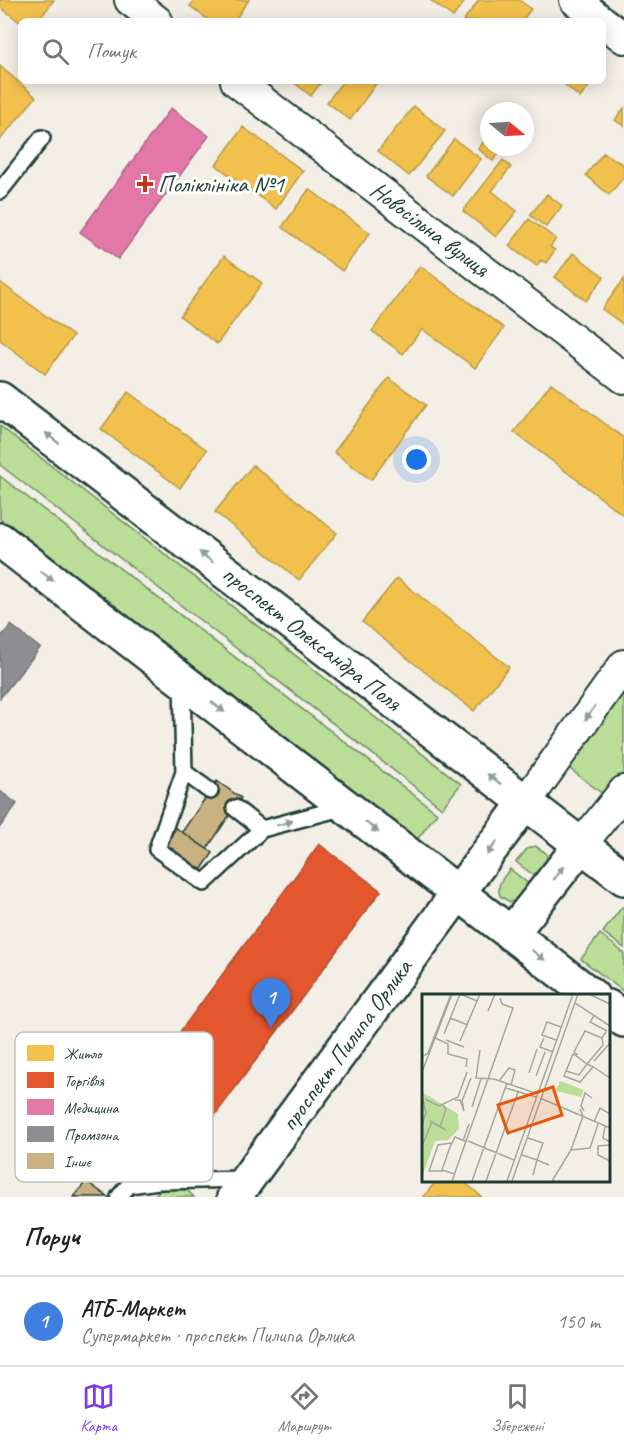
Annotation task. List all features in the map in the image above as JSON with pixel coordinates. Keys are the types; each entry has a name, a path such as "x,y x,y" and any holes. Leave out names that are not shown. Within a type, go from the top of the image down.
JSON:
{"main road":[{"name":"проспект Олександра Поля","path":"0,399 624,878"},
{"path":"0,540 589,994"},
{"name":"проспект Пилипа Орлика","path":"241,1188 525,803"},
{"path":"511,934 581,845"},
{"path":"609,1008 624,1020"}],"street":[{"path":"130,0 153,18"},
{"path":"575,0 599,18"},
{"path":"606,23 624,38"},
{"name":"Новосільна вулиця","path":"240,84 624,378"},
{"path":"525,803 624,665"},
{"path":"581,845 624,791"}],"lane":[{"path":"0,191 42,138"},
{"path":"182,679 184,772 157,849 204,883 262,829 347,807"},
{"path":"184,772 210,791"},
{"path":"235,808 262,829"},
{"path":"119,1197 129,1185 152,1182"},
{"path":"171,1182 241,1188"}],"green space":[{"path":"0,426 461,784 442,808 0,465"},
{"path":"0,476 437,813 417,840 0,519"},
{"path":"624,681 624,777 608,798 565,765"},
{"path":"535,846 546,853 548,862 537,878 516,862 527,849"},
{"path":"510,869 530,885 519,900 510,902 500,896 499,888"},
{"path":"622,907 624,909 624,948 603,932"},
{"path":"600,934 624,953 624,992 581,959"},
{"path":"172,1188 187,1190 194,1197 153,1197 159,1191"}],"building: Житло":[{"path":"0,0 54,0 40,18 18,18 18,21 0,7"},
{"path":"195,0 249,0 236,18 206,18 190,6"},
{"path":"430,0 466,0 453,17"},
{"path":"479,0 519,0 531,9 524,18 465,18"},
{"path":"0,66 18,84 36,97 0,140"},
{"path":"296,84 320,84 311,96"},
{"path":"341,84 376,84 350,120 327,102"},
{"path":"564,84 591,84 580,98"},
{"path":"414,106 445,131 409,176 378,151"},
{"path":"624,108 624,126 615,120"},
{"path":"243,127 303,171 276,209 216,165"},
{"path":"454,139 481,159 453,196 426,176"},
{"path":"603,153 624,165 624,177 609,195 586,175"},
{"path":"487,156 497,156 493,161"},
{"path":"503,160 511,167 492,191 517,211 496,237 463,211"},
{"path":"309,189 370,233 342,271 282,227"},
{"path":"547,194 562,206 546,227 530,215"},
{"path":"529,219 556,239 550,247 555,250 546,263 541,260 537,266 509,246"},
{"path":"573,253 604,277 586,301 555,277"},
{"path":"224,256 262,283 217,344 180,316"},
{"path":"420,266 504,328 475,368 422,329 403,354 372,331"},
{"path":"624,279 624,325 602,309"},
{"path":"0,282 73,336 45,374 0,340"},
{"path":"389,378 426,405 371,480 334,452"},
{"path":"551,383 624,438 624,511 622,514 514,432"},
{"path":"128,392 207,450 180,488 101,429"},
{"path":"253,465 337,533 299,580 215,512"},
{"path":"397,578 509,667 474,711 362,622"},
{"path":"435,1182 464,1182 482,1197 423,1197"}],"building: Торгівля":[{"path":"319,844 381,891 213,1118 213,1032 180,1032"}],"building: Медицина":[{"name":"Поліклініка №1","path":"171,108 209,136 118,259 80,232"}],"building: Промзона":[{"path":"11,625 40,648 0,698 0,638"},
{"path":"0,791 17,804 0,827"}],"building: Інше":[{"path":"217,781 241,798 207,849 182,832"},
{"path":"176,828 213,853 199,873 162,847"},
{"path":"87,1182 108,1197 74,1197"}],"place":[{"name":"Поліклініка №1","path":"145,184"},
{"name":"АТБ-Маркет","path":"271,1028"}]}
